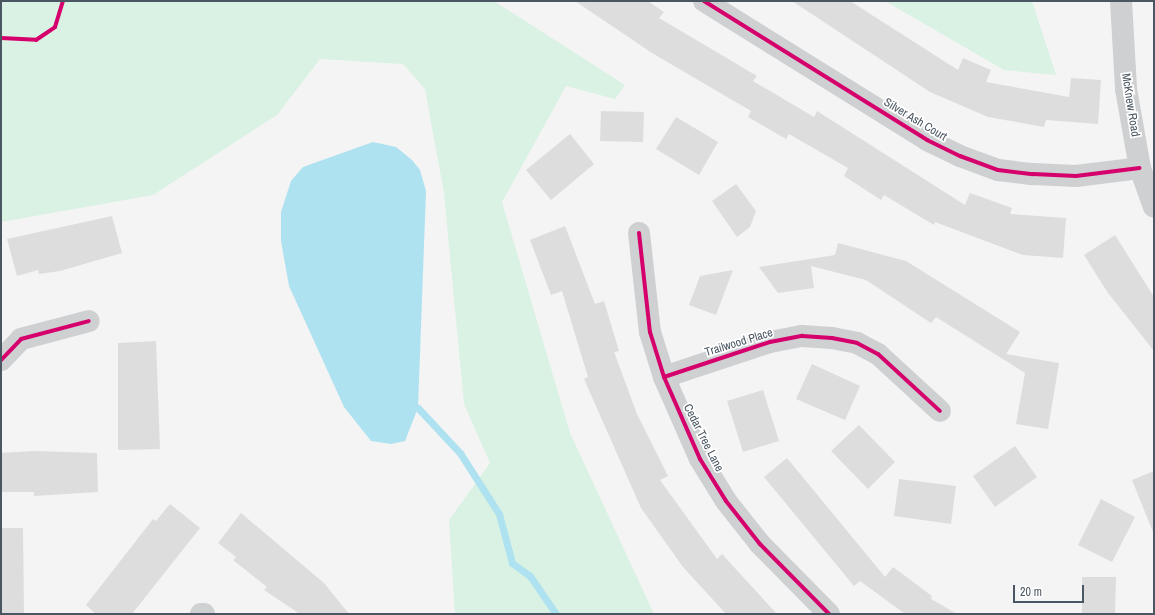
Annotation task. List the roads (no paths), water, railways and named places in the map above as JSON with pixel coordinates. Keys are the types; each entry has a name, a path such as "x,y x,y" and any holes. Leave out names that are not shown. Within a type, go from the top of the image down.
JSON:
{"street":[{"name":"Silver Ash Court","path":"704,1 927,140 960,156 998,170 1033,174 1076,176 1140,168"},
{"name":"McKnew Road","path":"1122,1 1126,89 1140,168 1154,206"},
{"name":"Cedar Tree Lane","path":"639,233 650,332 664,377 700,459 726,501 760,544 829,614"},
{"path":"1,360 21,339 89,321"},
{"name":"Trailwood Place","path":"664,377 770,342 802,336 832,338 857,342 878,354 940,412"}],"water":[{"path":"373,142 396,147 412,160 420,170 426,191 418,408 405,441 391,444 371,441 344,407 289,286 281,241 281,212 291,181 303,167"}],"waterway":[{"path":"418,408 460,453 499,514 512,563 530,576 556,614"}]}
